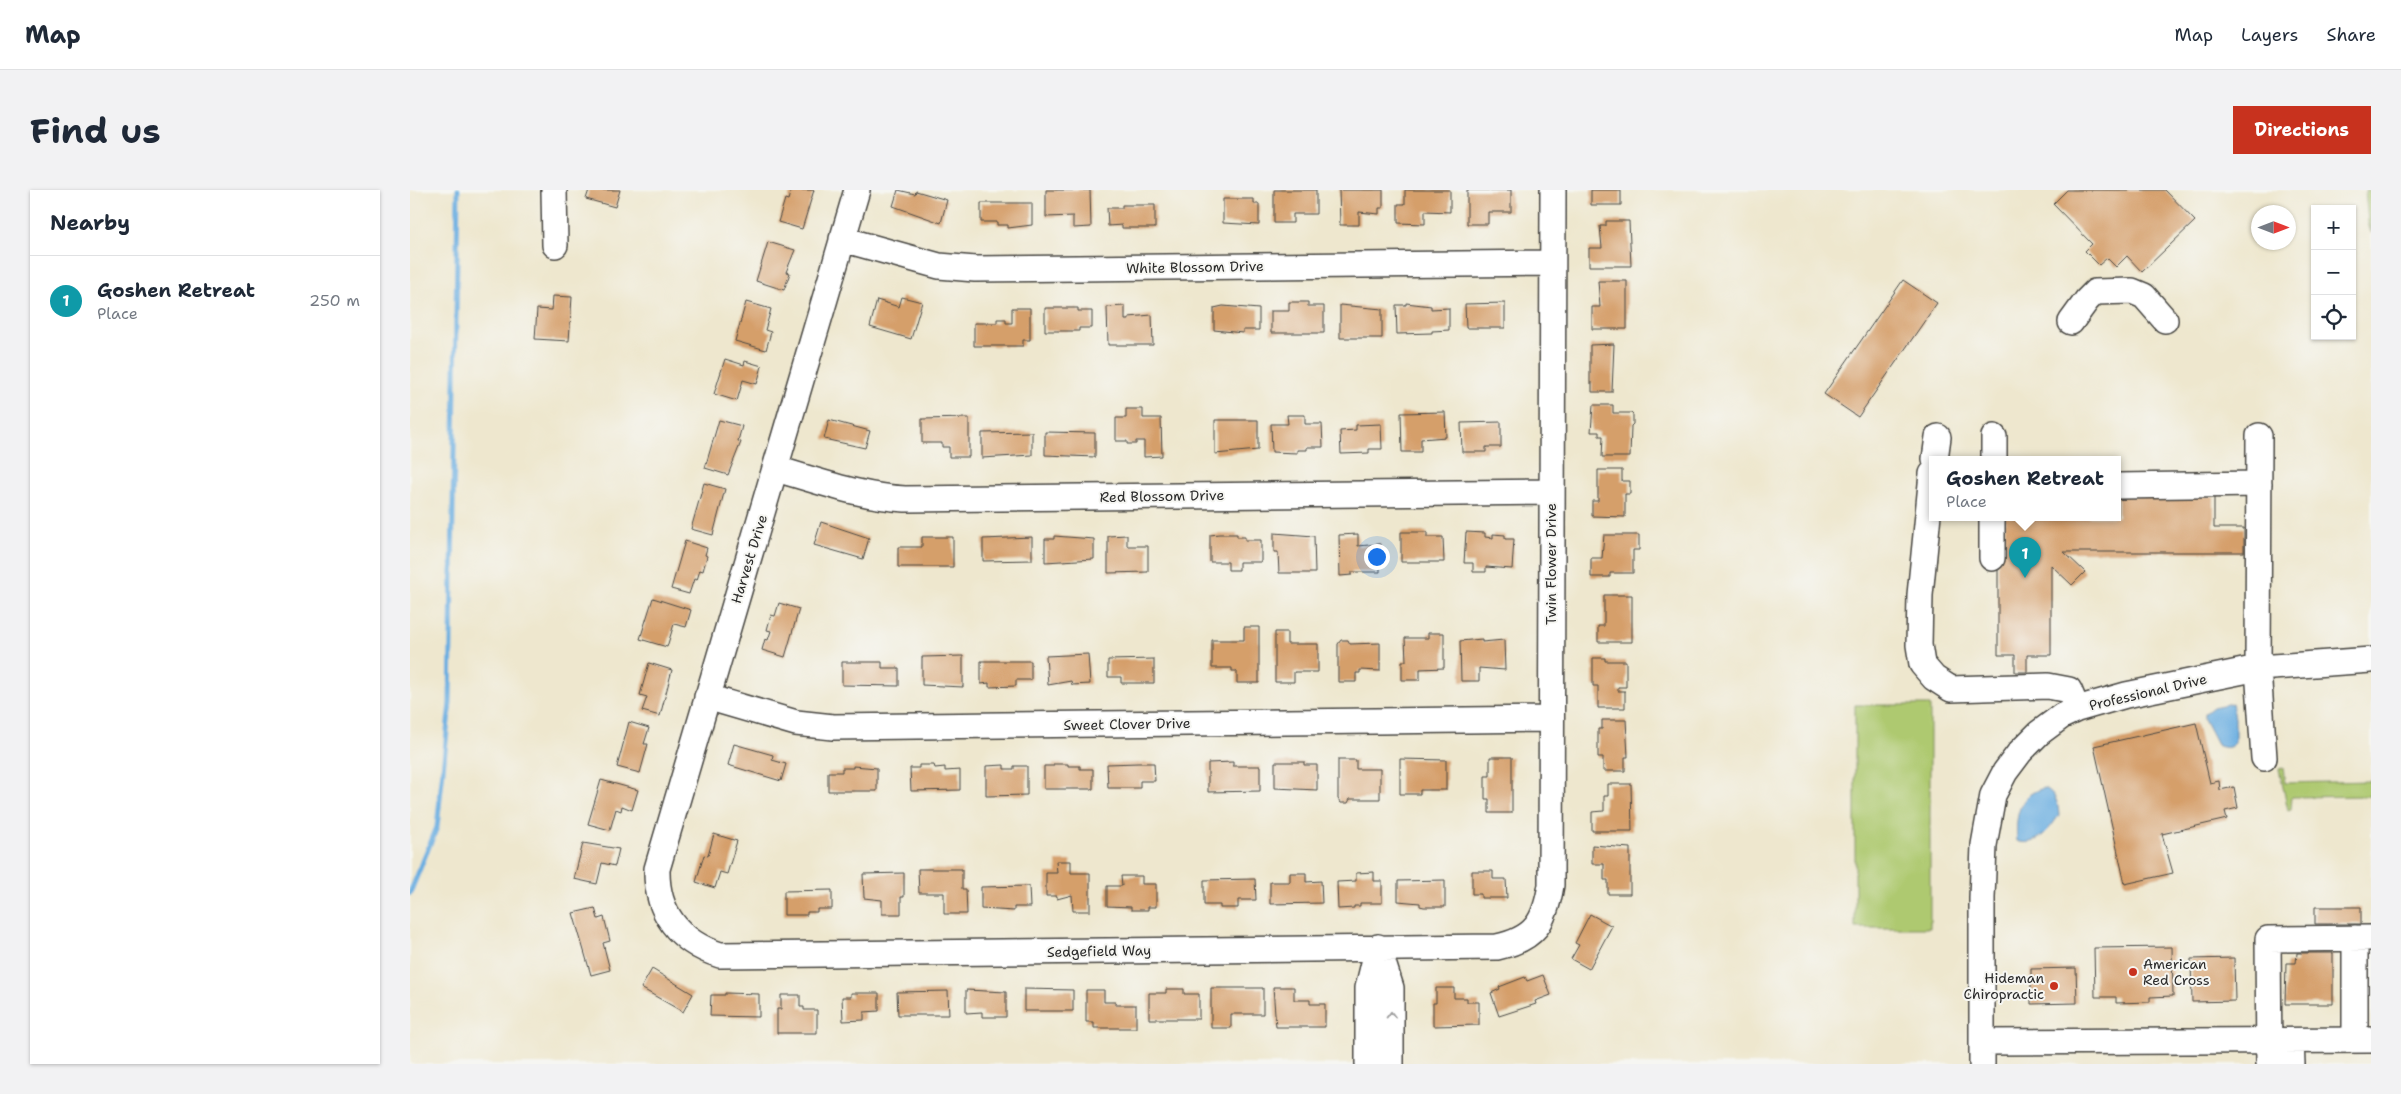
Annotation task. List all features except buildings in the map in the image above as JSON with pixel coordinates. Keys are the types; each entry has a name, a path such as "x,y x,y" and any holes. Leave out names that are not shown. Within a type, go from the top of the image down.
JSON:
{"street":[{"path":"554,190 555,245"},
{"name":"Harvest Drive","path":"674,927 660,897 657,869 857,190"},
{"name":"Twin Flower Drive","path":"1531,933 1544,916 1551,885 1553,190"},
{"name":"White Blossom Drive","path":"842,239 939,266 976,269 1552,263"},
{"path":"2071,322 2087,300 2096,292 2132,291 2144,296 2165,320"},
{"path":"2259,436 2258,668 2264,758"},
{"name":"Red Blossom Drive","path":"776,469 857,492 884,498 905,499 1551,492"},
{"path":"2121,486 2259,484"},
{"path":"1929,504 1920,595 1919,646 1922,664 1934,678 1951,689 2048,686 2069,690 2077,709"},
{"path":"1992,521 1992,558"},
{"name":"Professional Drive","path":"1982,1053 1982,871 1987,820 1993,795 2004,772 2038,733 2062,716 2077,709 2126,695 2258,668 2371,660"},
{"name":"Sweet Clover Drive","path":"707,697 796,723 833,727 1551,719"},
{"name":"Sedgefield Way","path":"674,927 684,937 705,950 720,954 737,955 1497,947 1512,944 1531,933"},
{"path":"1982,1053 2280,1053 2363,1040 2363,938 2268,939 2280,1053"},
{"path":"1368,1064 1368,988 1378,947"},
{"path":"1378,947 1391,988 1391,1064"}],"green space":[{"path":"2365,190 2371,190 2371,233 2368,223"},
{"path":"1855,705 1930,705 1930,928 1855,928"},
{"path":"2283,768 2285,783 2371,781 2371,796 2292,797 2291,809 2288,810 2279,769"}],"water":[{"path":"2232,703 2235,718 2235,743 2227,748 2218,746 2204,719 2204,714 2213,707"},
{"path":"2045,788 2056,799 2059,815 2046,832 2036,840 2024,843 2017,841 2017,824 2020,808 2029,795"}],"waterway":[{"path":"410,893 437,827 450,703 458,190"}],"place":[{"name":"Goshen Retreat","path":"2025,578"},
{"name":"American Red Cross","path":"2133,972"},
{"name":"Hideman Chiropractic","path":"2054,986"}]}
